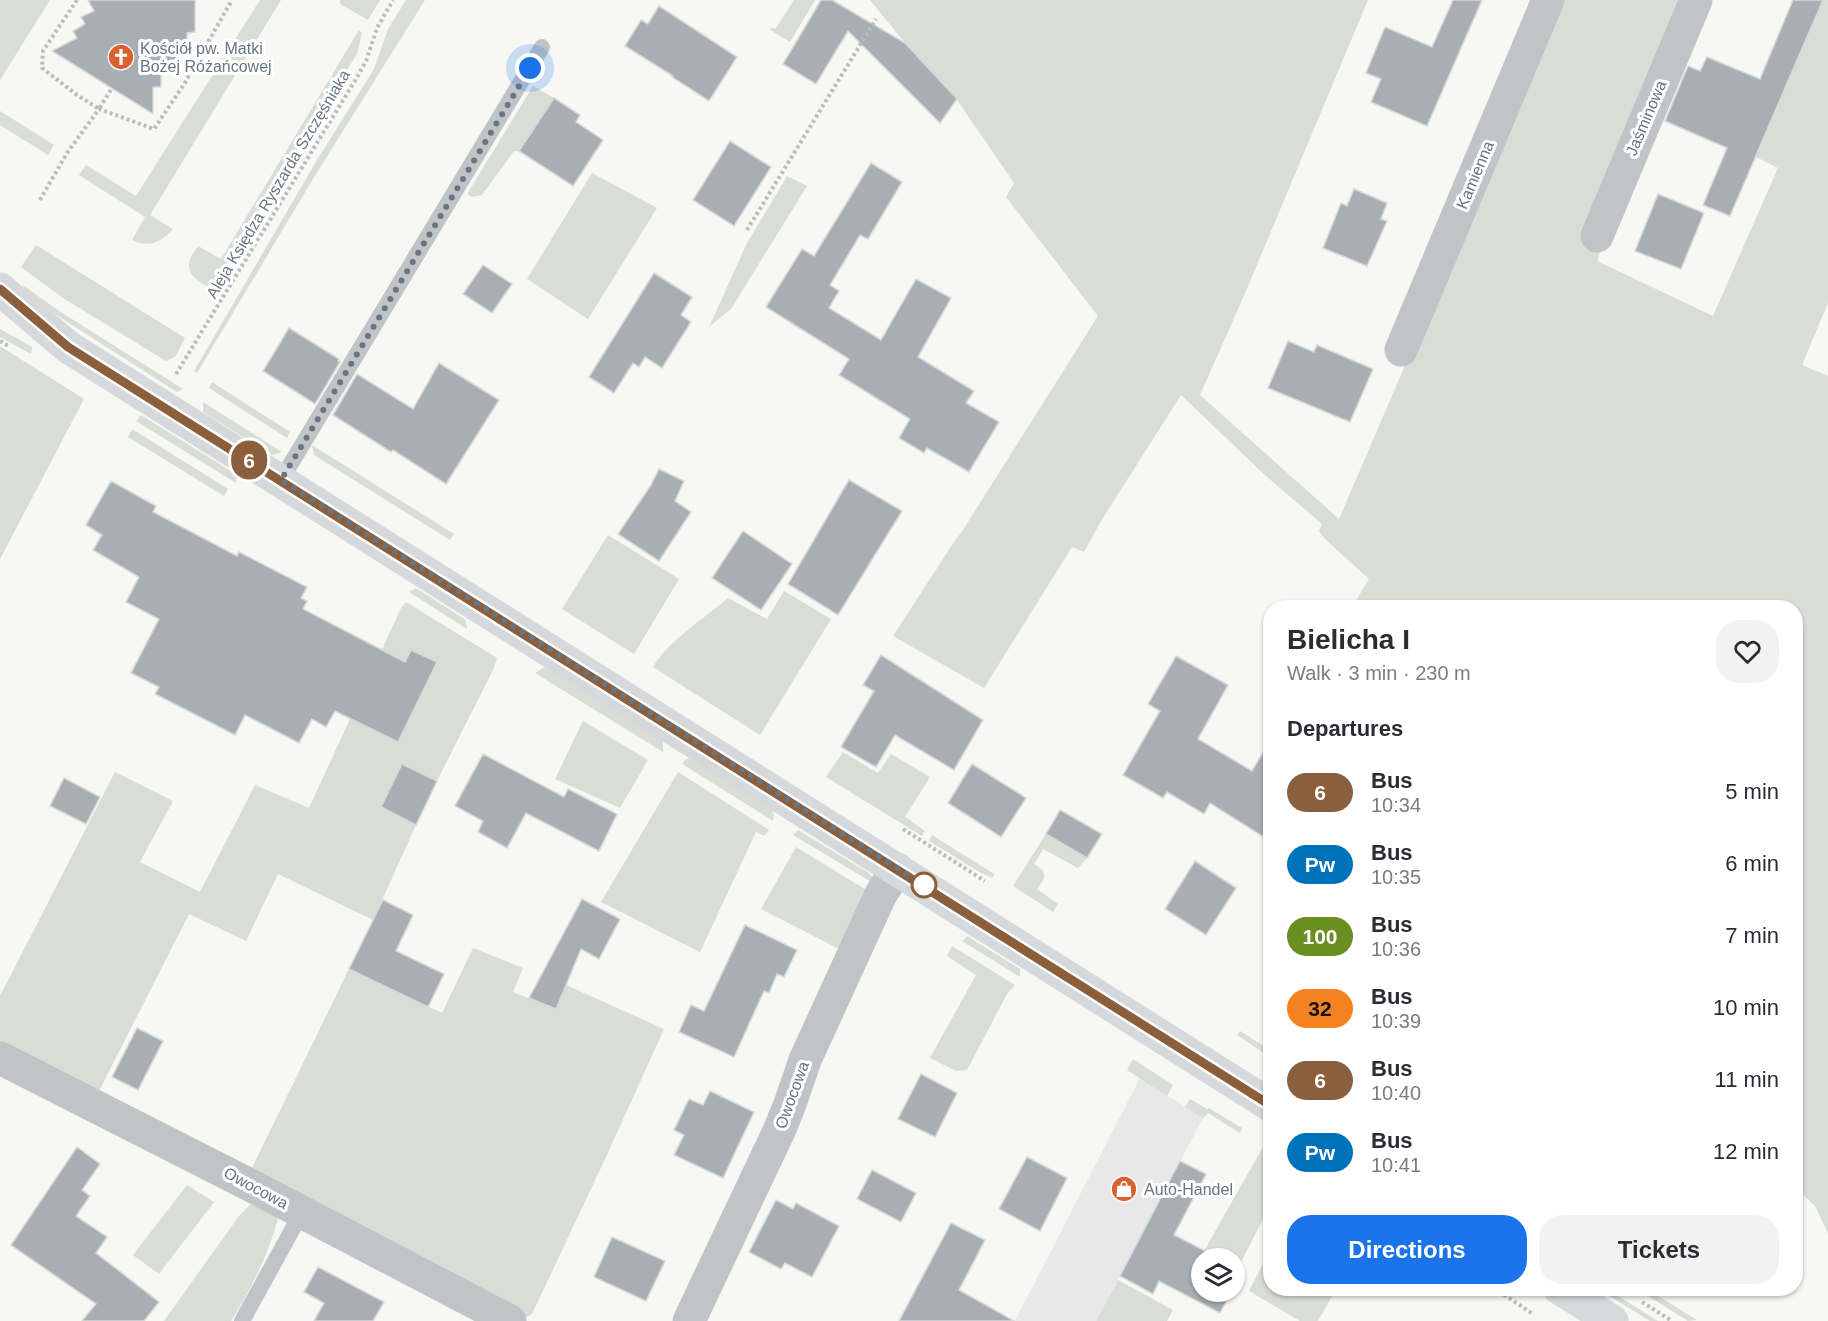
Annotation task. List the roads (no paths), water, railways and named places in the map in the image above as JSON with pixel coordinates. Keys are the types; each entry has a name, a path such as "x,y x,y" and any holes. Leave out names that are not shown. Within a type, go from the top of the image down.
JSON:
{"main road":[{"path":"0,289 68,347"},
{"path":"0,317 68,347 1263,1101"},
{"path":"1570,1296 1598,1317"}],"street":[{"name":"Kamienna","path":"1401,350 1548,0"},
{"name":"Jaśminowa","path":"1597,236 1696,0"},
{"name":"Owocowa","path":"689,1321 779,1131 805,1060 881,894 897,869"},
{"name":"Owocowa","path":"0,1058 510,1321"}],"lane":[{"path":"281,480 542,47"},
{"path":"242,1321 302,1212"}],"place":[{"name":"Kościół pw. Matki Bożej Różańcowej","path":"121,57"},
{"name":"Auto-Handel","path":"1124,1189"}]}
